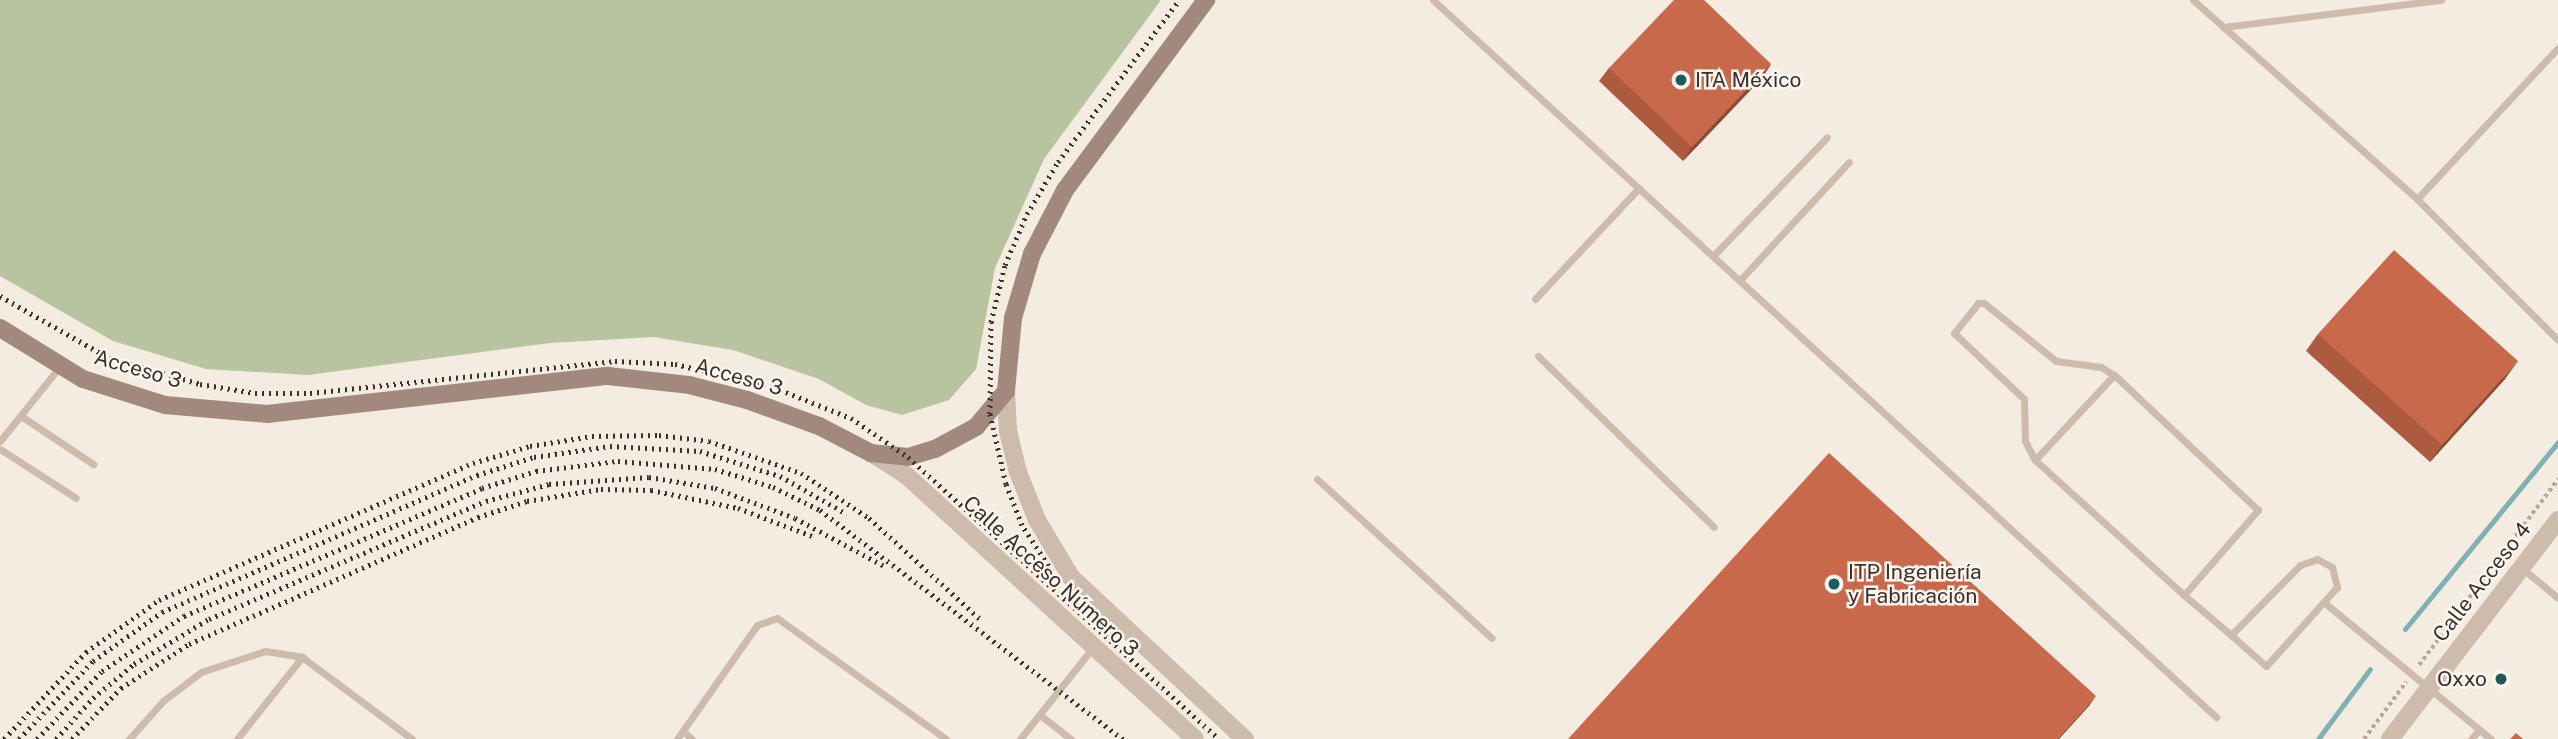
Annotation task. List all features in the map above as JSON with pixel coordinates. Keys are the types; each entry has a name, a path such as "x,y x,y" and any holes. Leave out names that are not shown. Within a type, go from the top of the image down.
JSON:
{"main road":[{"path":"1006,391 1013,318 1032,254 1065,190 1206,0"},
{"name":"Acceso 3","path":"0,328 83,379 165,405 267,414 608,376 689,385 747,400 819,426 871,453 908,457 935,449 976,427 1006,391"}],"street":[{"name":"Calle Acceso Número 3","path":"1006,391 1008,431 1018,472 1037,520 1071,576 1095,604 1245,739"},
{"name":"Calle Acceso Número 3","path":"871,453 906,475 1195,739"},
{"name":"Calle Acceso 4","path":"2390,739 2558,520"}],"lane":[{"path":"1433,0 1741,279 2216,717"},
{"path":"2193,0 2417,199 2558,340"},
{"path":"2224,27 2441,0"},
{"path":"2417,199 2558,48"},
{"path":"1714,255 1827,137"},
{"path":"1741,279 1849,162"},
{"path":"1535,299 1639,188"},
{"path":"2184,595 2258,510 2114,374 2101,367 2056,361 1984,303 1978,303 1954,333 2024,399 2025,441 2035,460 2184,595 2266,666 2326,604 2337,587 2332,567 2316,559 2308,561 2231,635"},
{"path":"1538,356 1714,527"},
{"path":"0,441 61,366"},
{"path":"2035,460 2114,374"},
{"path":"21,416 93,464"},
{"path":"0,449 76,498"},
{"path":"1317,479 1492,638"},
{"path":"2522,569 2558,598"},
{"path":"2326,604 2430,686 2491,739"},
{"path":"677,739 757,625 777,618 946,739"},
{"path":"1020,739 1094,646"},
{"path":"129,739 163,701 201,672 265,651 302,657 412,739"},
{"path":"237,739 302,657"},
{"path":"1040,715 1071,739"},
{"path":"2471,739 2479,730"},
{"path":"683,732 692,739"}],"path":[{"path":"2364,739 2558,479"}],"green space":[{"path":"0,0 1161,0 1044,159 995,268 976,369 949,400 902,415 866,405 819,379 733,350 653,337 550,343 308,375 206,369 113,341 0,276"}],"building":[{"name":"ITA México","path":"1674,0 1704,0 1771,64 1692,147 1609,68"},
{"path":"2394,250 2518,361 2442,445 2318,334"},
{"name":"ITP Ingeniería y Fabricación","path":"1829,453 2096,696 2057,739 1568,739"},
{"path":"2516,733 2523,739 2510,739"}],"waterway":[{"path":"2405,629 2558,442"},
{"path":"2318,739 2370,669"}],"railway":[{"path":"1060,583 1022,525 1006,484 990,414 991,322 1005,265 1027,214 1058,162 1179,0"},
{"path":"0,296 109,358 200,384 255,393 310,393 615,361 675,364 773,387 851,418 908,457 1219,739"},
{"path":"4,739 86,652 159,600 473,463 530,446 592,436 659,435 709,441 801,473 869,518 980,619"},
{"path":"19,739 93,661 162,612 477,475 534,457 610,446 700,451 780,476 847,514"},
{"path":"37,739 102,671 184,616 482,488 536,471 618,461 715,469 773,487 820,510 1123,739"},
{"path":"56,739 93,698 134,664 209,619 486,501 549,484 649,477 715,488 795,518 884,566"},
{"path":"72,739 121,688 189,644 478,517 527,501 601,489 651,490 738,508 812,536"}],"place":[{"name":"ITA México","path":"1681,80"},
{"name":"ITP Ingeniería y Fabricación","path":"1834,584"},
{"name":"Oxxo","path":"2501,679"}]}
